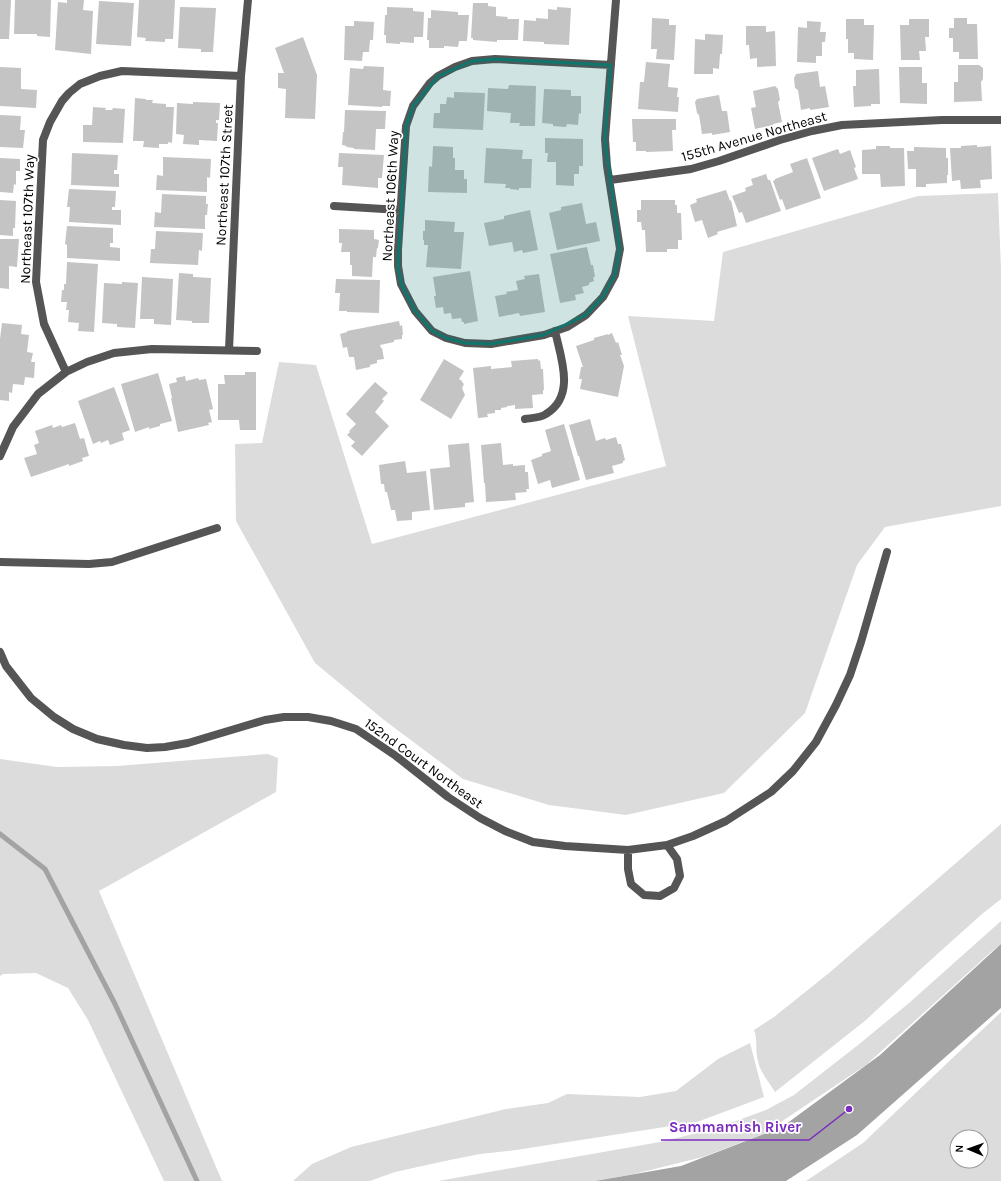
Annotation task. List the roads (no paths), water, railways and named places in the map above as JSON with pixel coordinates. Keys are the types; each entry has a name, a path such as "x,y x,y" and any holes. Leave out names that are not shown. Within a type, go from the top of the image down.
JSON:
{"street":[{"name":"Northeast 107th Street","path":"229,350 241,76 248,0"},
{"path":"525,419 545,415 555,406 561,396 565,384 564,371 555,331 567,327 586,315 603,297 615,276 620,249 607,166 605,139 616,0"},
{"name":"Northeast 106th Way","path":"555,331 544,335 491,344 465,343 446,338 432,331 415,311 401,284 398,266 406,126 414,106 430,83 438,76 455,67 472,61 496,59 611,65"},
{"name":"Northeast 107th Way","path":"66,372 44,324 36,282 43,140 50,122 62,101 80,84 100,76 122,71 241,76"},
{"name":"155th Avenue Northeast","path":"610,180 692,169 812,130 842,124 942,120 1001,120"},
{"path":"334,206 400,210"},
{"path":"0,456 13,427 38,394 66,372 87,362 114,353 152,349 257,352"},
{"path":"0,562 89,564 112,562 217,528"},
{"name":"152nd Court Northeast","path":"0,652 6,666 31,698 54,717 73,729 98,739 124,746 147,748 165,747 188,743 265,720 284,717 308,717 331,721 356,729 396,756 448,797 480,818 505,831 533,842 565,846 628,850 667,845 693,836 726,821 771,792 793,771 816,742 850,675 887,552"},
{"path":"628,850 628,869 631,884 644,895 660,896 674,888 680,876 677,859 667,845"}],"waterway":[{"path":"0,834 45,869 115,1004 197,1181"}],"place":[{"name":"Sammamish River","path":"849,1109"}]}
